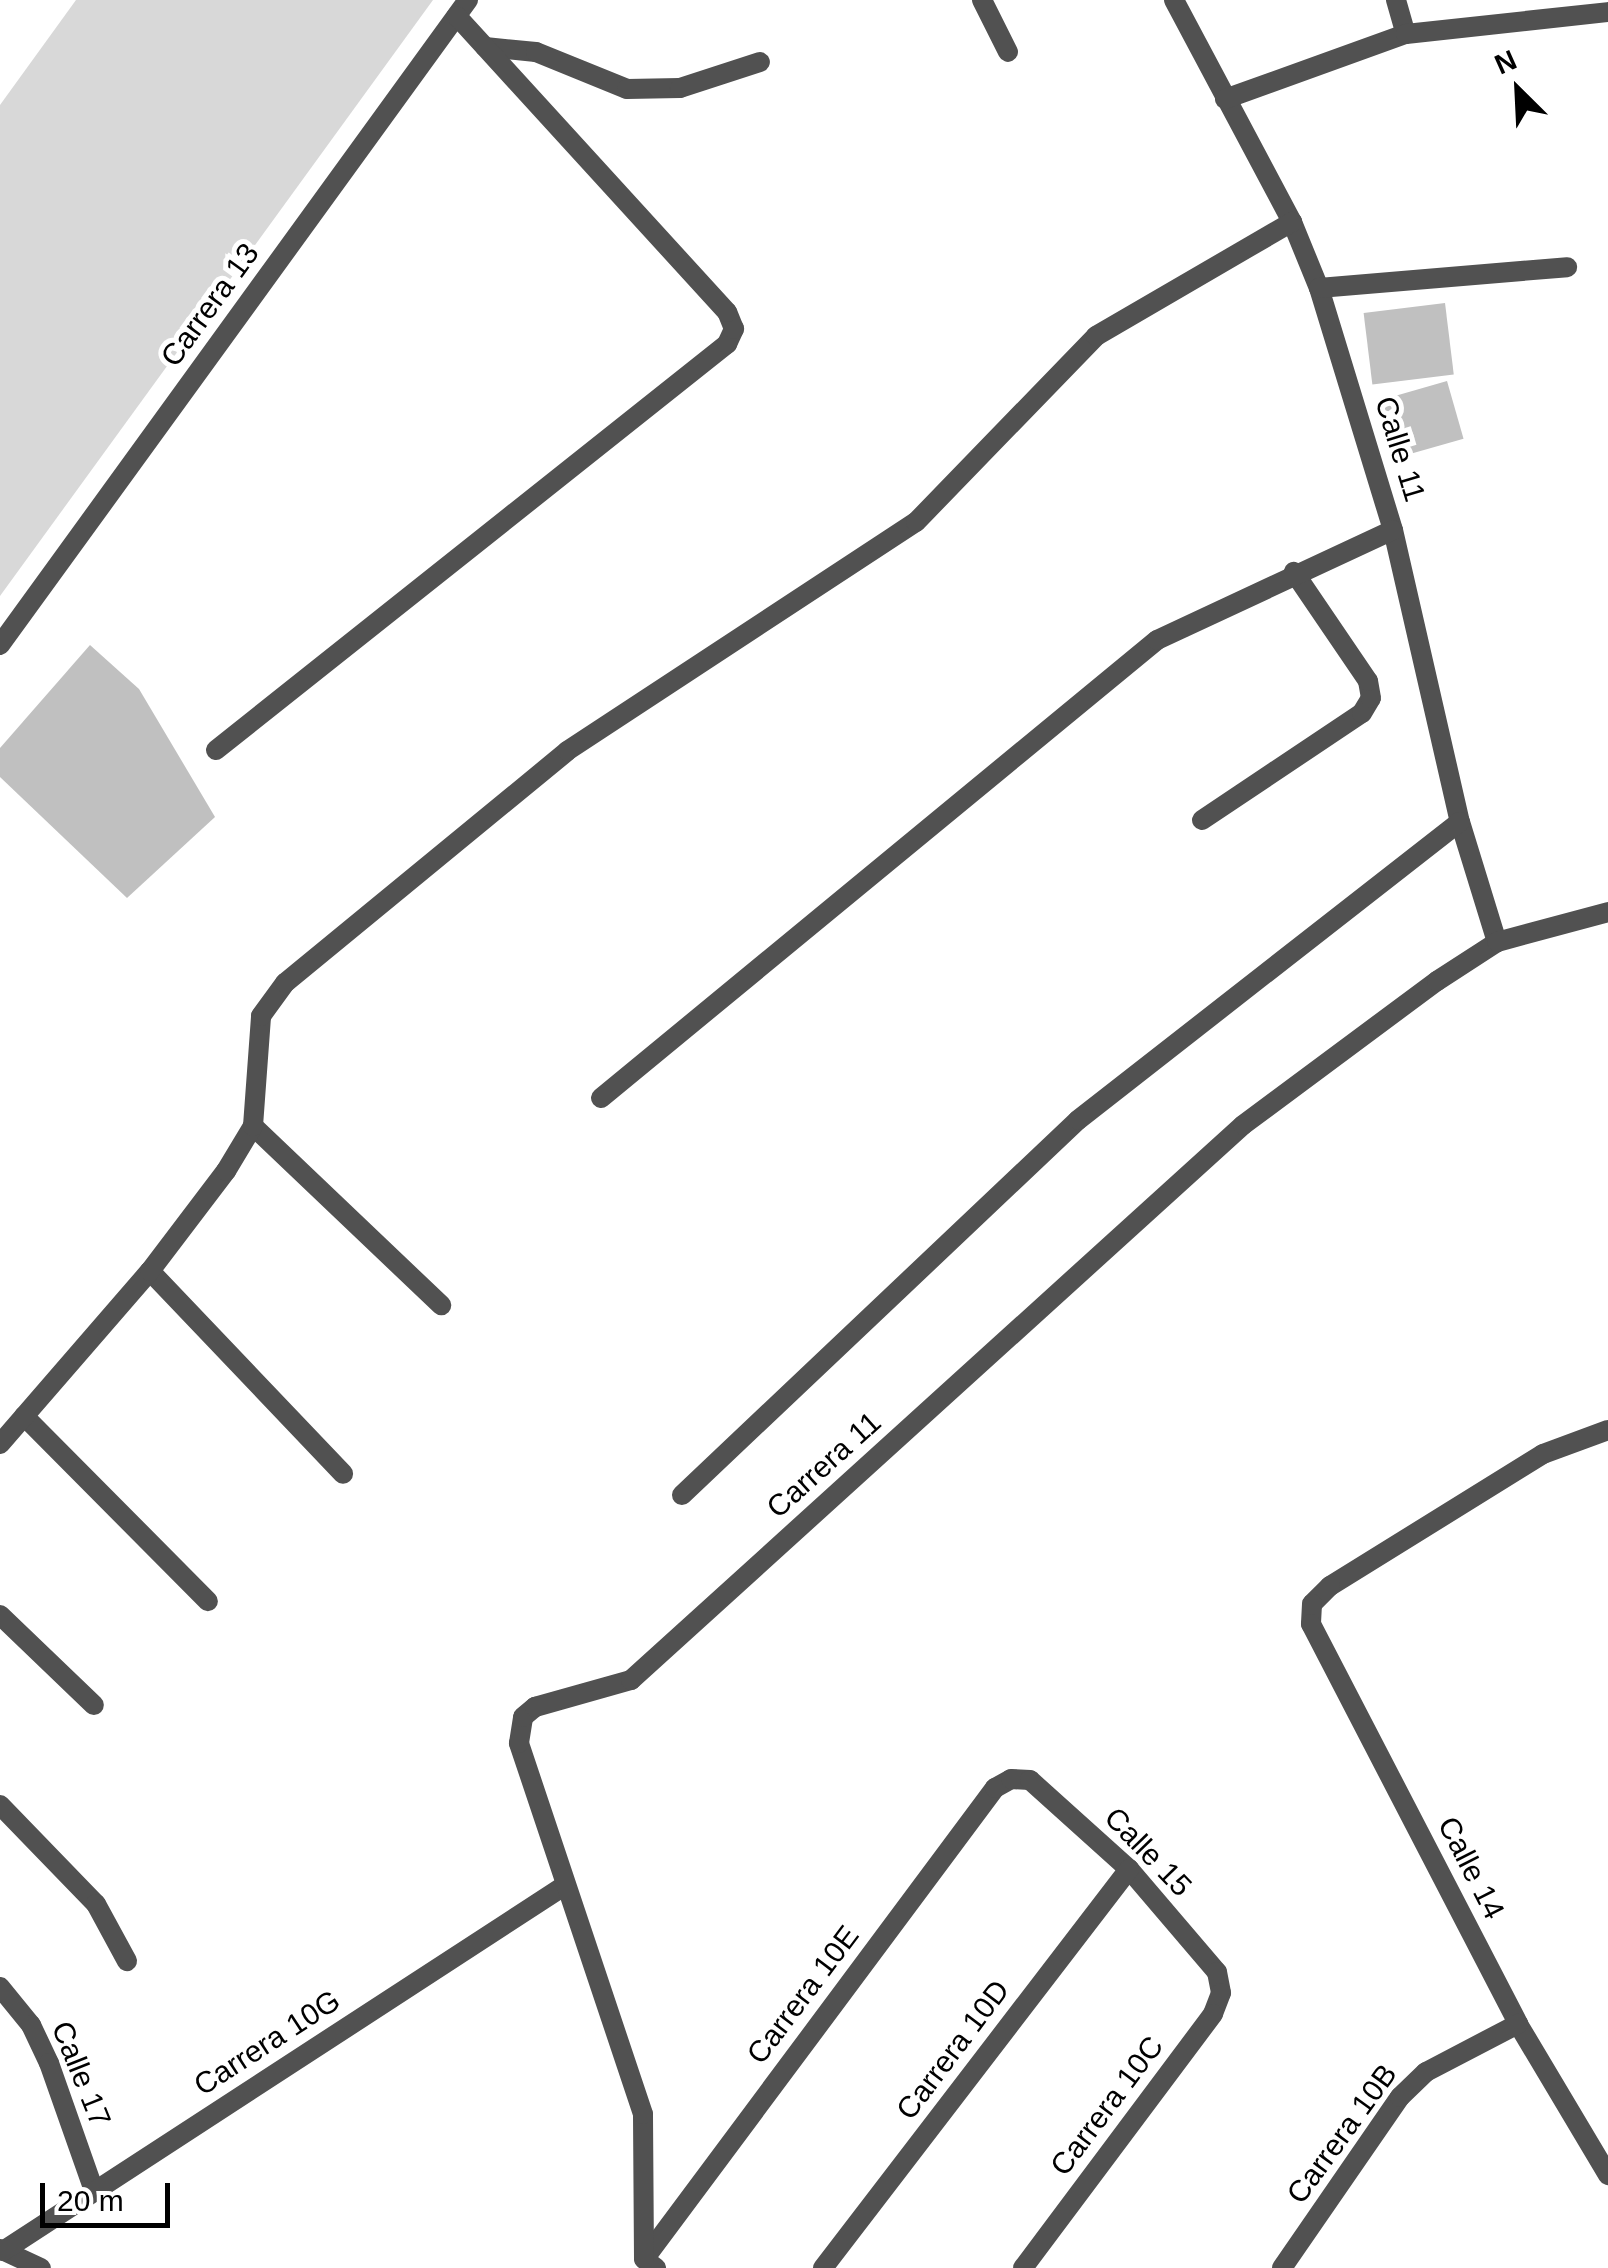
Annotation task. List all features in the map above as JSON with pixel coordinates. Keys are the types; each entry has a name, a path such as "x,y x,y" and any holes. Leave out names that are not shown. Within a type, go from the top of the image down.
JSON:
{"street":[{"path":"982,0 1008,52"},
{"name":"Calle 11","path":"1174,0 1292,222 1319,288 1393,530 1460,822 1497,942"},
{"path":"1396,0 1406,34"},
{"path":"216,750 727,344 734,329 727,312 485,47 463,8"},
{"name":"Carrera 13","path":"0,645 463,8"},
{"path":"1225,99 1406,34 1608,12"},
{"path":"485,47 536,52 627,89 680,88 760,62"},
{"path":"0,1444 150,1271 253,1126 261,1016 285,983 567,751 916,522 1096,336 1292,222"},
{"path":"1319,288 1567,267"},
{"path":"600,1098 1158,640 1294,572 1393,530"},
{"path":"1202,820 1362,713 1371,698 1368,681 1294,572"},
{"path":"682,1495 1078,1120 1460,822"},
{"name":"Carrera 11","path":"646,2265 644,2114 564,1886 519,1743 522,1717 631,1680 1243,1125 1497,942 1608,912"},
{"path":"253,1126 441,1305"},
{"path":"150,1271 343,1474"},
{"path":"24,1416 208,1600"},
{"name":"Calle 14","path":"1608,1430 1542,1454 1330,1586 1312,1604 1311,1624 1518,2024 1608,2175"},
{"path":"0,1615 94,1705"},
{"name":"Carrera 10E","path":"646,2265 995,1788 1011,1779 1030,1780"},
{"name":"Calle 15","path":"1030,1780 1129,1869 1216,1972"},
{"path":"0,1806 96,1904 127,1961"},
{"name":"Carrera 10D","path":"824,2268 1129,1869"},
{"name":"Carrera 10G","path":"2,2250 564,1886"},
{"name":"Carrera 10C","path":"1023,2268 1213,2014 1221,1992 1216,1972"},
{"name":"Calle 17","path":"0,1988 43,2050 94,2190"},
{"name":"Carrera 10B","path":"1282,2268 1400,2096 1426,2072 1518,2024"},
{"path":"2,2250 41,2268"}],"shaded area":[{"path":"76,0 433,0 0,596 0,105"}],"building":[{"path":"1445,303 1454,374 1372,384 1364,313"},
{"path":"1447,381 1464,439 1391,459 1375,402"},
{"path":"90,645 139,689 215,817 127,898 0,777 0,748"}]}
